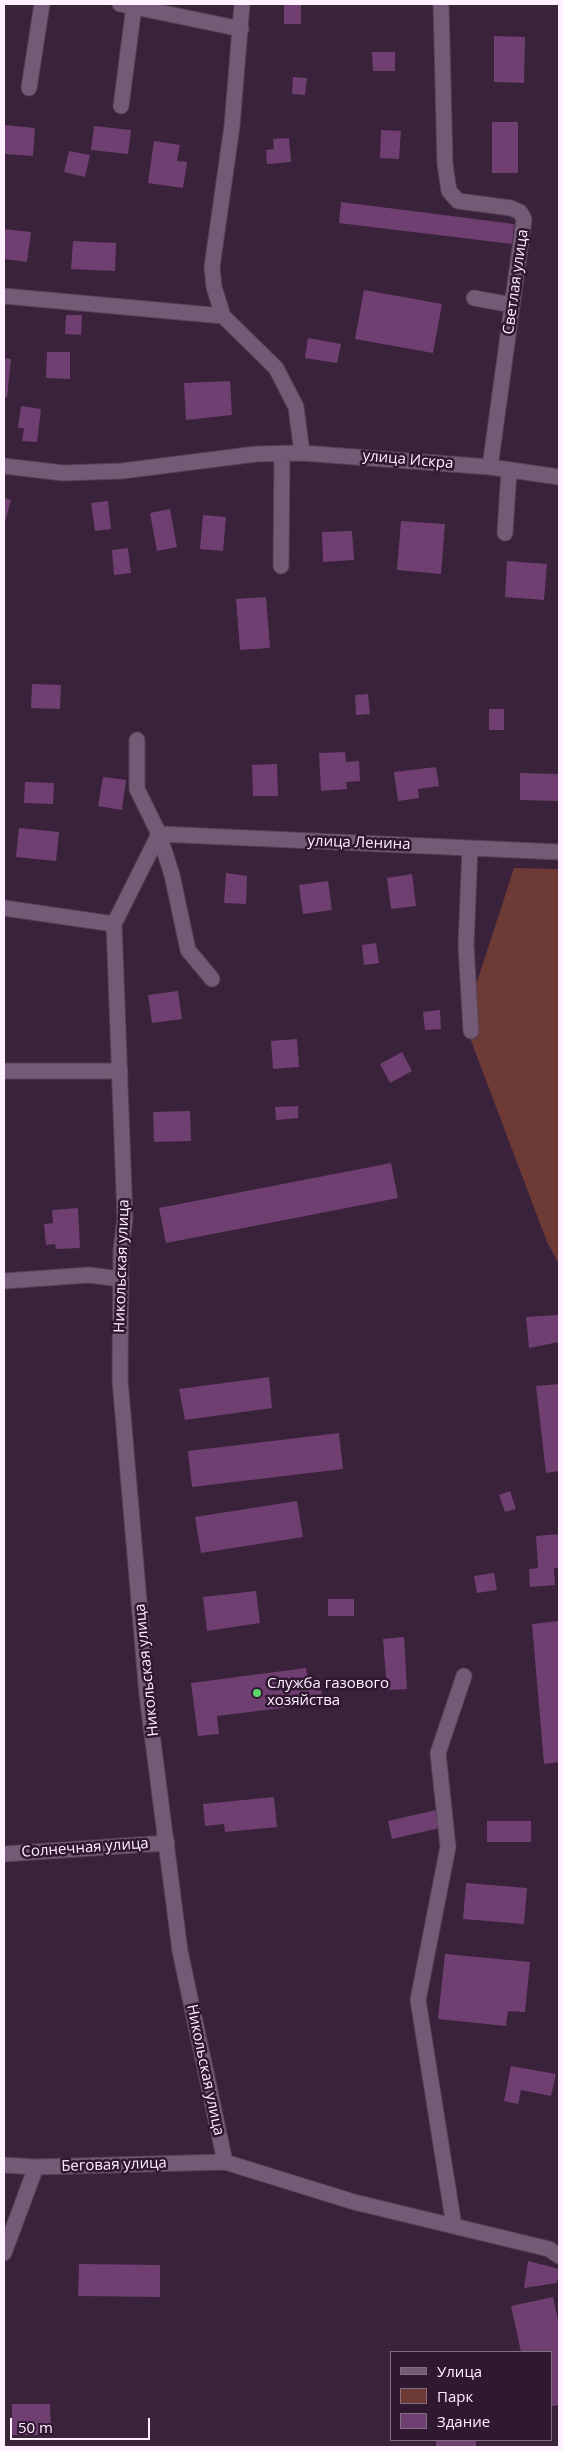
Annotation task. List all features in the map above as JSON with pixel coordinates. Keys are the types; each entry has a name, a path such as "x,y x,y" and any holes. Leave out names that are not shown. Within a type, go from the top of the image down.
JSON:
{"street":[{"path":"29,88 42,4"},
{"path":"242,4 232,126 212,267 214,288 223,316 276,368 296,407 302,452"},
{"name":"Светлая улица","path":"440,4 444,164 449,191 458,201 511,208 520,212 524,219 490,467"},
{"path":"121,106 127,5 241,29"},
{"path":"4,296 223,316"},
{"path":"474,298 512,304"},
{"name":"улица Искра","path":"4,466 62,473 122,471 256,454 302,452 490,467 559,477"},
{"path":"281,566 282,453"},
{"path":"506,533 509,470"},
{"path":"137,740 137,789 159,834 172,875 188,950 212,980"},
{"name":"улица Ленина","path":"159,834 559,852"},
{"name":"Никольская улица","path":"159,834 114,924 125,1218 120,1250 120,1380 148,1694 180,1951 225,2162"},
{"path":"470,848 466,946 471,1032"},
{"path":"4,908 114,924"},
{"path":"4,1071 120,1071"},
{"path":"4,1281 89,1275 120,1279"},
{"path":"454,2226 418,2000 448,1847 438,1753 464,1676"},
{"name":"Солнечная улица","path":"4,1854 167,1843"},
{"path":"225,2162 354,2202 549,2249 559,2256"},
{"name":"Беговая улица","path":"4,2165 36,2168 225,2162"},
{"path":"4,2253 36,2168"}],"green space":[{"path":"514,868 559,869 559,1264 547,1242 464,1022"}],"building":[{"path":"284,4 301,4 301,24 284,24"},
{"path":"494,36 525,37 524,83 494,82"},
{"path":"372,52 395,52 395,71 373,71"},
{"path":"293,77 307,78 305,95 292,94"},
{"path":"492,122 518,122 518,173 492,173"},
{"path":"4,125 35,128 33,156 4,154"},
{"path":"94,126 131,130 128,154 91,150"},
{"path":"381,130 401,131 399,159 380,158"},
{"path":"289,138 291,162 267,164 266,150 274,149 273,139"},
{"path":"154,141 180,145 177,161 187,162 183,188 148,183"},
{"path":"69,151 90,155 85,177 64,172"},
{"path":"341,202 514,224 512,244 339,223"},
{"path":"4,229 31,232 27,262 4,259"},
{"path":"73,241 116,243 115,271 71,269"},
{"path":"364,290 442,304 433,353 355,339"},
{"path":"66,315 82,315 81,335 65,334"},
{"path":"308,338 341,344 337,363 305,358"},
{"path":"47,352 70,352 70,379 46,378"},
{"path":"4,358 11,359 7,398 4,397"},
{"path":"230,381 232,415 186,420 184,383"},
{"path":"21,406 41,409 37,442 22,441 24,428 18,428"},
{"path":"4,498 11,500 4,526"},
{"path":"108,501 111,529 95,531 91,503"},
{"path":"170,509 177,547 157,551 150,513"},
{"path":"203,515 226,517 223,551 200,549"},
{"path":"401,521 445,524 441,574 397,570"},
{"path":"352,531 354,560 323,562 322,532"},
{"path":"128,548 131,573 114,575 112,550"},
{"path":"507,561 547,564 544,600 505,597"},
{"path":"266,597 270,648 240,650 236,599"},
{"path":"32,684 61,685 60,709 31,708"},
{"path":"368,694 370,714 356,715 355,695"},
{"path":"489,709 504,709 504,730 489,730"},
{"path":"345,752 346,762 359,761 360,781 346,782 347,789 321,791 319,753"},
{"path":"277,764 278,796 253,796 252,765"},
{"path":"436,767 439,786 418,789 419,798 398,801 394,772"},
{"path":"520,773 559,774 558,801 520,800"},
{"path":"103,777 126,780 122,810 98,806"},
{"path":"25,782 54,783 53,804 24,803"},
{"path":"19,828 59,832 56,861 16,857"},
{"path":"226,873 247,876 246,904 224,903"},
{"path":"412,874 416,906 391,909 387,878"},
{"path":"328,881 332,910 303,914 299,885"},
{"path":"376,943 379,963 364,965 362,945"},
{"path":"178,991 182,1019 152,1023 148,995"},
{"path":"440,1010 441,1029 425,1030 423,1012"},
{"path":"297,1039 299,1067 273,1069 271,1041"},
{"path":"402,1052 412,1071 390,1083 380,1064"},
{"path":"298,1106 298,1118 276,1120 275,1107"},
{"path":"190,1111 191,1141 154,1142 153,1112"},
{"path":"391,1163 398,1198 166,1243 159,1208"},
{"path":"78,1208 80,1248 56,1249 55,1244 46,1245 44,1224 53,1223 52,1210"},
{"path":"558,1315 559,1342 529,1348 526,1317"},
{"path":"269,1377 272,1408 185,1420 179,1389"},
{"path":"559,1384 559,1471 546,1473 536,1386"},
{"path":"339,1433 343,1469 192,1487 188,1451"},
{"path":"510,1491 516,1509 505,1512 499,1495"},
{"path":"297,1501 303,1537 201,1553 195,1517"},
{"path":"559,1534 559,1568 554,1568 555,1585 530,1587 529,1569 538,1568 536,1536"},
{"path":"494,1573 497,1590 477,1593 474,1576"},
{"path":"256,1591 260,1623 207,1631 203,1597"},
{"path":"328,1599 354,1599 354,1616 328,1616"},
{"path":"559,1621 559,1762 544,1764 532,1624"},
{"path":"404,1637 407,1689 387,1690 383,1639"},
{"name":"Служба газового хозяйства","path":"306,1668 308,1682 320,1681 323,1703 217,1716 219,1734 198,1736 191,1683"},
{"path":"274,1797 277,1827 225,1832 224,1824 205,1826 203,1804"},
{"path":"436,1810 440,1828 392,1839 388,1821"},
{"path":"487,1821 531,1821 531,1842 487,1842"},
{"path":"466,1883 527,1888 524,1924 463,1919"},
{"path":"445,1954 530,1962 525,2012 508,2011 506,2026 438,2019"},
{"path":"511,2066 556,2074 551,2096 521,2090 518,2104 504,2101"},
{"path":"528,2261 559,2269 557,2283 524,2288"},
{"path":"79,2264 160,2265 160,2297 78,2296"},
{"path":"553,2297 559,2325 559,2405 553,2406 553,2351 521,2351 511,2306"},
{"path":"12,2404 50,2404 51,2435 12,2435"},
{"path":"436,2441 476,2441 476,2447 436,2447"}],"place":[{"name":"Служба газового хозяйства","path":"257,1693"}]}
